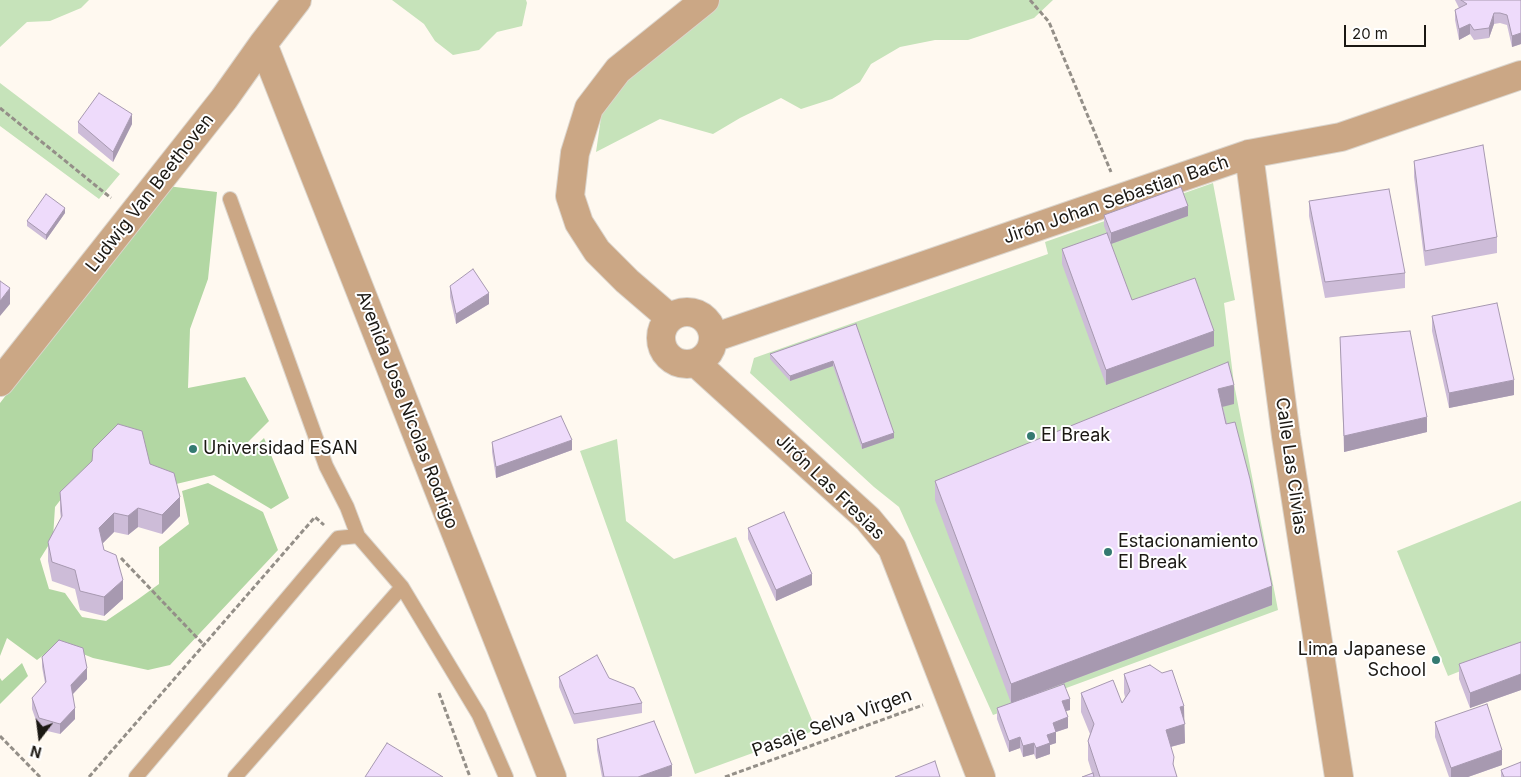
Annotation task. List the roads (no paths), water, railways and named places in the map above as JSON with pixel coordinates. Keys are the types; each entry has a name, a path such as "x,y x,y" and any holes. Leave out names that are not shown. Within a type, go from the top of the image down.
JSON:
{"street":[{"name":"Ludwig Van Beethoven","path":"0,382 224,99 297,0"},
{"path":"670,318 626,281 603,257 579,223 570,196 575,152 589,108 618,70 706,0"},
{"name":"Avenida Jose Nicolas Rodrigo","path":"263,44 552,777"},
{"name":"Jirón Johan Sebastian Bach","path":"714,338 1249,154 1341,137 1521,75"},
{"name":"Calle Las Clivias","path":"1249,154 1288,446 1339,777"},
{"path":"685,312 694,312 702,316 712,329 714,338 712,346 703,359 686,364 670,358 664,351 661,333 664,325 670,318 685,312"},
{"name":"Jirón Las Fresias","path":"696,362 868,519 892,548 981,777"}],"lane":[{"path":"230,198 326,466 347,507 358,536 402,587 479,715 506,777"},
{"path":"136,777 338,538 358,536"},
{"path":"235,777 402,587"}],"place":[{"name":"El Break","path":"1031,436"},
{"name":"Universidad ESAN","path":"193,449"},
{"name":"Estacionamiento El Break","path":"1108,552"},
{"name":"Lima Japanese School","path":"1436,660"}]}
